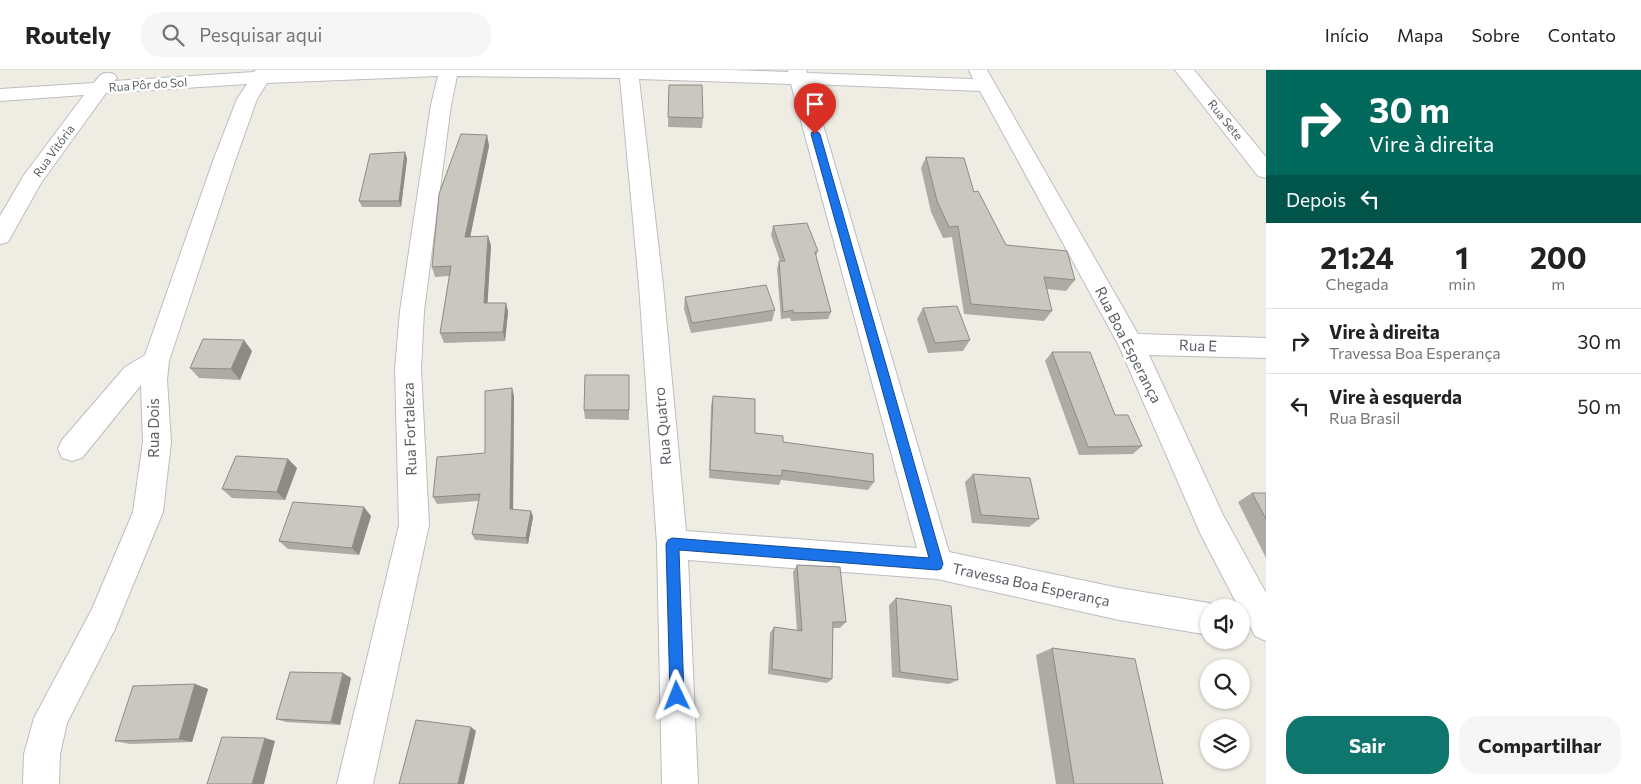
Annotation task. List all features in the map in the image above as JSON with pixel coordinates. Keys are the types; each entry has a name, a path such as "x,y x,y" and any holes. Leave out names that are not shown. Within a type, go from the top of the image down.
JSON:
{"street":[{"name":"Rua Vitória","path":"0,236 32,180 113,70"},
{"name":"Rua Pôr do Sol","path":"0,95 262,74 449,70 629,70 982,77"},
{"name":"Rua Fortaleza","path":"355,784 414,525 408,369 412,312 441,104 449,70"},
{"name":"Rua Quatro","path":"629,70 651,285 672,544 680,784"},
{"name":"Rua Sete","path":"1184,70 1266,171"},
{"name":"Rua Dois","path":"41,784 42,754 51,718 103,620 148,512 157,442 154,380 156,361 224,160 248,99 262,74"},
{"path":"798,74 937,564"},
{"name":"Rua Boa Esperança","path":"982,77 1131,344 1212,525 1266,626"},
{"name":"Rua E","path":"1131,344 1266,348"},
{"path":"72,449 134,375 156,361"},
{"name":"Travessa Boa Esperança","path":"672,544 937,564 1119,604 1200,617"},
{"path":"1250,625 1266,626"}],"building":[{"path":"669,85 702,85 703,118 668,117"},
{"path":"461,134 487,135 465,237 488,236 484,303 506,303 503,332 440,333 451,266 432,267 439,194"},
{"path":"405,152 399,201 359,201 370,154"},
{"path":"926,157 964,158 974,192 978,191 1006,245 1067,251 1075,280 1044,277 1052,311 971,304 958,226 949,227 937,201"},
{"path":"807,223 818,251 815,252 831,312 793,313 793,310 783,312 779,261 785,261 773,226"},
{"path":"766,285 775,310 692,323 685,297"},
{"path":"957,306 970,340 935,343 923,308"},
{"path":"203,339 244,340 231,369 190,368"},
{"path":"1052,352 1090,352 1115,415 1128,415 1142,446 1088,447"},
{"path":"585,375 629,375 629,410 584,410"},
{"path":"512,388 510,509 531,511 526,538 472,534 480,494 433,497 437,457 485,453 485,391"},
{"path":"713,396 755,399 755,433 783,436 783,442 873,454 874,482 782,470 782,476 710,470"},
{"path":"236,456 288,459 277,492 222,489"},
{"path":"973,474 1030,478 1039,519 981,515"},
{"path":"1252,493 1266,493 1266,519"},
{"path":"293,502 364,507 352,548 279,541"},
{"path":"797,565 840,567 846,622 833,622 832,679 772,669 774,627 802,631"},
{"path":"896,598 951,606 958,680 900,672"},
{"path":"1052,648 1135,659 1163,784 1074,784"},
{"path":"290,672 343,673 331,722 276,719"},
{"path":"195,684 179,739 115,741 133,686"},
{"path":"416,720 471,727 458,784 399,784"},
{"path":"222,737 265,738 252,784 207,784"}],"route":[{"path":"677,696 672,544 937,564 815,134"}]}
